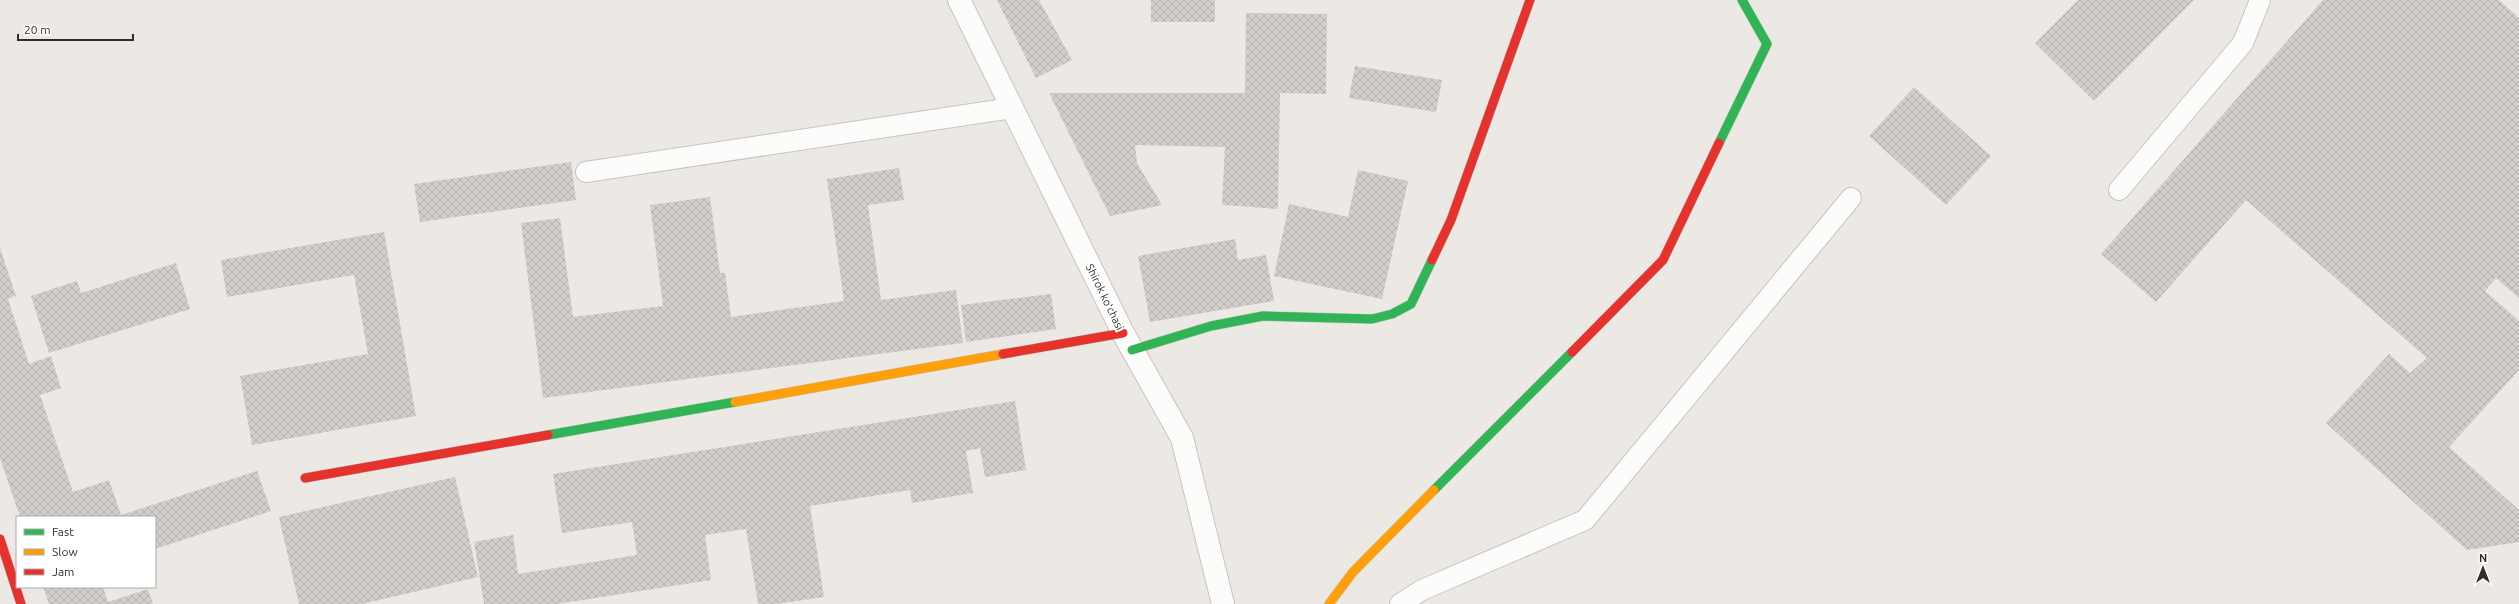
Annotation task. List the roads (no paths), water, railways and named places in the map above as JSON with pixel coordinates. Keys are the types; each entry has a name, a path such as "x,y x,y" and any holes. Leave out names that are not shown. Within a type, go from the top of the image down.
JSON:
{"street":[{"name":"Shirok koʻchasi","path":"959,0 1128,341 1182,438 1223,604"},
{"path":"305,478 1128,341 1263,316 1372,319 1392,314 1411,304 1451,220 1530,0"},
{"path":"1329,604 1353,572 1663,260 1767,44 1742,0"},
{"path":"0,539 21,604"}],"lane":[{"path":"2119,190 2243,42 2260,0"},
{"path":"586,172 1012,108"},
{"path":"1400,604 1422,590 1585,520 1851,198"}]}
